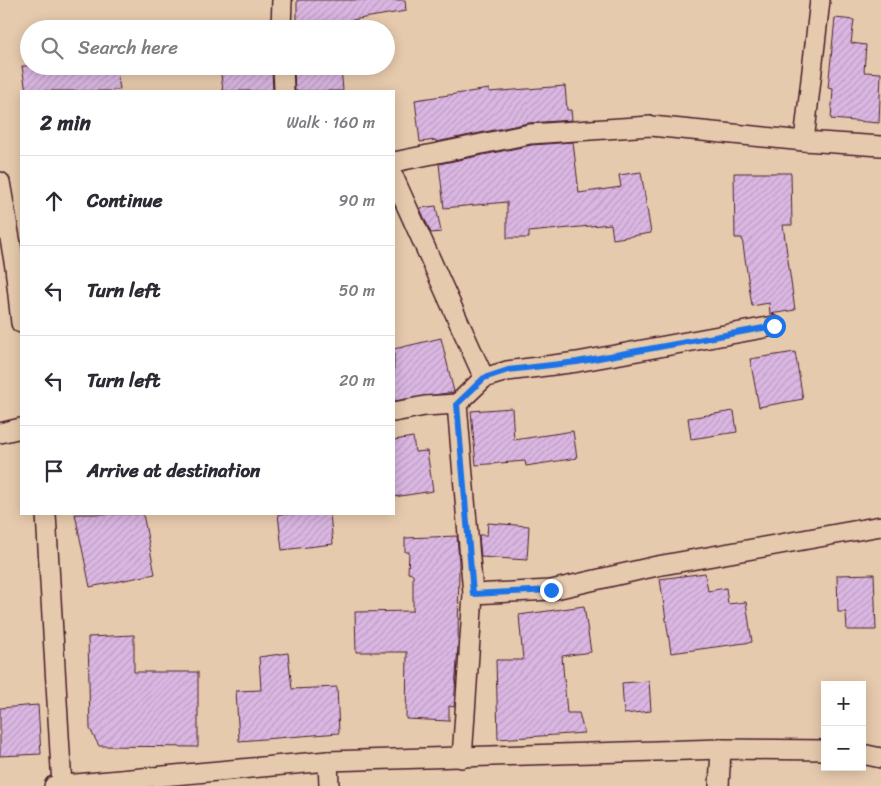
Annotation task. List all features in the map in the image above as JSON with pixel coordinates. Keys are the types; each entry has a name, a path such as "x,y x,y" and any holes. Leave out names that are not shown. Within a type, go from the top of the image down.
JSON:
{"street":[{"path":"281,20 282,0"},
{"path":"804,141 820,0"},
{"path":"283,75 284,90"},
{"path":"395,162 530,134 651,126 804,141 881,146"},
{"path":"395,180 484,378"},
{"path":"0,182 18,266 20,303"},
{"path":"395,412 425,406 457,404 484,378 508,370 577,362 774,326"},
{"path":"457,404 473,594 462,758"},
{"path":"0,433 20,428"},
{"path":"46,515 62,786"},
{"path":"473,594 551,590 657,566 881,526"},
{"path":"54,786 328,760 462,758 721,749 821,750"},
{"path":"719,786 721,749"},
{"path":"866,755 881,758"},
{"path":"328,760 329,786"}],"building":[{"path":"297,0 405,0 406,11 352,20 297,20"},
{"path":"835,18 854,20 851,43 866,45 864,72 881,73 879,123 831,119 833,89 828,88"},
{"path":"23,75 118,75 120,89 114,90 26,90"},
{"path":"221,75 272,75 273,90 223,90"},
{"path":"294,75 342,75 343,90 295,90"},
{"path":"565,86 567,110 571,110 572,120 528,123 436,142 436,140 420,142 415,100 489,89 489,92"},
{"path":"573,142 579,193 621,187 619,175 641,172 651,233 613,239 611,224 529,232 529,238 507,238 507,202 444,208 439,164 532,145"},
{"path":"734,173 791,173 792,225 783,225 795,310 770,314 769,303 752,306 742,238 735,238"},
{"path":"436,206 441,232 431,233 420,208"},
{"path":"441,338 454,392 395,401 395,349"},
{"path":"795,352 803,399 759,407 750,359"},
{"path":"512,408 514,440 573,431 577,458 526,466 525,461 476,465 471,411"},
{"path":"734,411 737,432 691,439 688,418"},
{"path":"413,437 415,452 427,451 433,491 395,497 395,440"},
{"path":"75,515 143,515 155,574 90,587"},
{"path":"278,515 330,515 333,544 282,550"},
{"path":"488,523 529,526 527,560 481,557 479,535 487,535"},
{"path":"457,536 459,562 458,644 454,707 449,706 449,721 406,719 407,652 356,652 355,612 413,611 413,574 408,573 409,552 405,552 405,538"},
{"path":"705,573 708,591 726,588 728,604 746,602 752,642 671,653 660,579"},
{"path":"874,574 876,630 847,630 846,612 838,612 837,575"},
{"path":"584,606 591,652 562,656 567,713 579,713 584,733 498,739 496,660 523,660 519,615"},
{"path":"134,635 134,672 198,672 198,747 99,746 90,729 88,637"},
{"path":"288,653 292,689 337,687 339,733 239,741 236,691 261,690 259,657"},
{"path":"649,681 651,711 624,714 622,683"},
{"path":"38,705 41,754 0,756 0,708"}],"route":[{"path":"551,590 473,594 466,491 457,404 484,378 508,370 577,362 774,326"}]}
